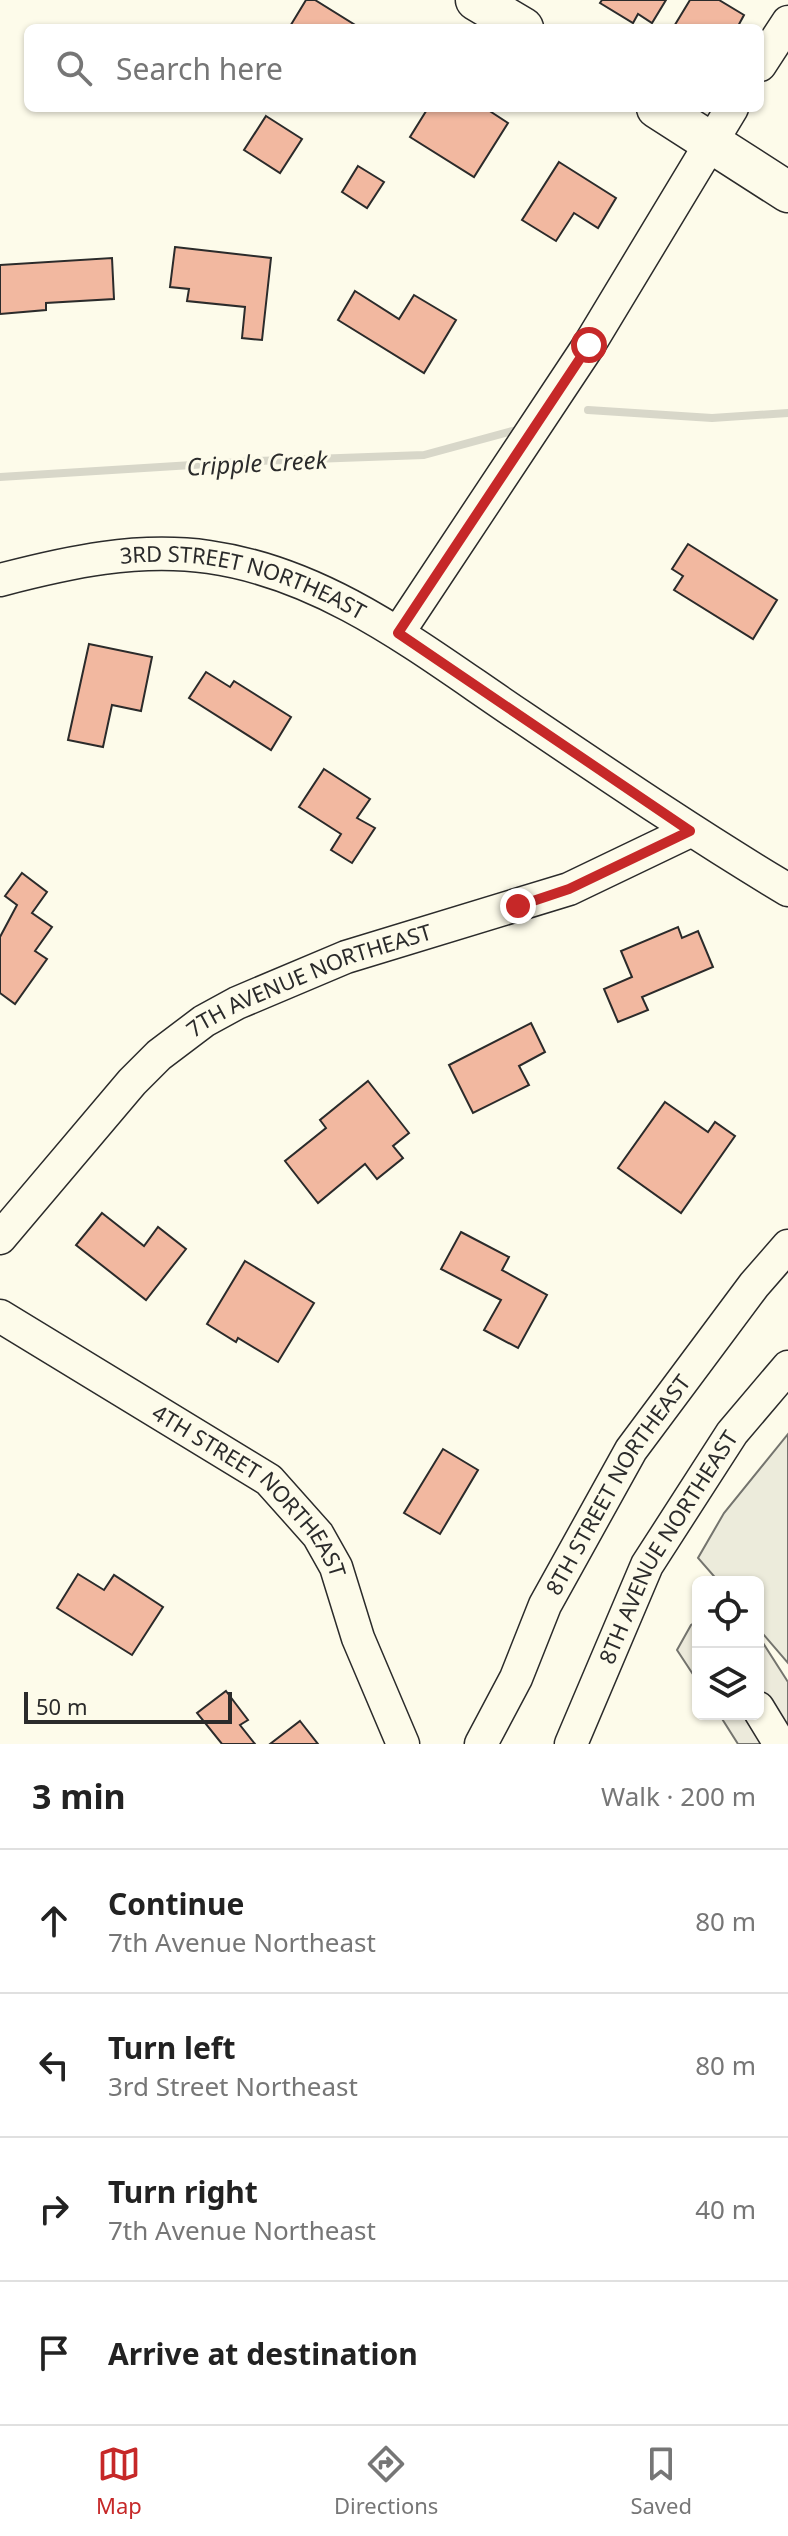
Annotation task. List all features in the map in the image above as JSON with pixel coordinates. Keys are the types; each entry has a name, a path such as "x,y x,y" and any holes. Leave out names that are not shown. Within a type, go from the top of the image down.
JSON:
{"main road":[{"path":"476,0 516,24"},
{"path":"673,112 722,124 788,192"}],"street":[{"path":"764,59 788,22"},
{"path":"398,633 654,243 722,124"},
{"name":"3RD STREET NORTHEAST","path":"0,580 80,560 143,554 207,557 250,565 312,586 398,633 690,831 788,890"},
{"name":"7TH AVENUE NORTHEAST","path":"0,1238 132,1082 159,1055 204,1021 237,1003 346,957 569,889 690,831"},
{"name":"8TH STREET NORTHEAST","path":"481,1744 516,1678 545,1605 631,1450 754,1285 788,1246"},
{"name":"4TH STREET NORTHEAST","path":"0,1316 269,1480 296,1506 336,1567 358,1638 403,1744"},
{"name":"8TH AVENUE NORTHEAST","path":"571,1744 654,1553 732,1433 788,1367"},
{"path":"764,1718 780,1744"}],"shaded area":[{"path":"788,1434 788,1663 764,1635 764,1576 714,1576 698,1558 724,1513"},
{"path":"692,1624 692,1673 677,1650"},
{"path":"764,1644 788,1682 788,1744 738,1744 723,1720 764,1720"}],"building":[{"path":"306,0 315,0 354,24 291,24"},
{"path":"602,0 666,0 652,23 638,14 633,23 600,3"},
{"path":"690,0 719,0 744,15 739,24 675,24"},
{"path":"426,112 491,112 508,123 474,177 410,137"},
{"path":"266,116 302,139 280,173 244,150"},
{"path":"559,162 616,198 598,228 574,213 556,241 522,220"},
{"path":"358,166 384,182 367,208 342,192"},
{"path":"175,247 271,258 262,340 242,338 245,307 187,301 189,289 170,287"},
{"path":"112,258 114,299 46,303 46,310 0,314 0,265"},
{"path":"355,291 399,319 414,295 456,320 424,373 338,320"},
{"path":"688,544 777,600 753,639 674,590 683,576 672,569"},
{"path":"89,644 152,657 141,711 112,705 103,747 68,740"},
{"path":"206,672 230,687 234,681 291,717 271,750 189,698"},
{"path":"324,769 370,799 357,818 375,828 352,863 331,850 341,834 299,807"},
{"path":"22,873 47,892 32,913 52,927 35,951 47,959 15,1004 0,993 0,937 17,905 5,896"},
{"path":"678,927 682,938 698,931 713,967 642,997 648,1010 618,1022 604,989 632,977 621,951"},
{"path":"531,1023 545,1052 519,1066 529,1085 473,1113 449,1065"},
{"path":"368,1081 409,1133 393,1146 403,1158 377,1179 365,1164 318,1203 285,1161 326,1128 320,1120"},
{"path":"665,1102 708,1132 715,1122 735,1136 681,1213 618,1168"},
{"path":"102,1213 144,1246 158,1227 186,1249 146,1300 76,1245"},
{"path":"461,1232 509,1257 502,1270 547,1295 518,1348 484,1330 501,1300 441,1269"},
{"path":"245,1261 314,1303 278,1362 207,1324"},
{"path":"443,1449 478,1470 440,1534 404,1513"},
{"path":"78,1574 104,1590 114,1575 163,1607 132,1655 57,1608"},
{"path":"226,1691 248,1720 240,1725 255,1744 222,1744 197,1713"},
{"path":"300,1721 318,1744 270,1744"}],"waterway":[{"name":"Cripple Creek","path":"588,410 712,418 788,413"},
{"name":"Cripple Creek","path":"0,477 257,461 424,455 512,431"}],"route":[{"path":"518,906 569,889 690,831 398,633 589,345"}]}
